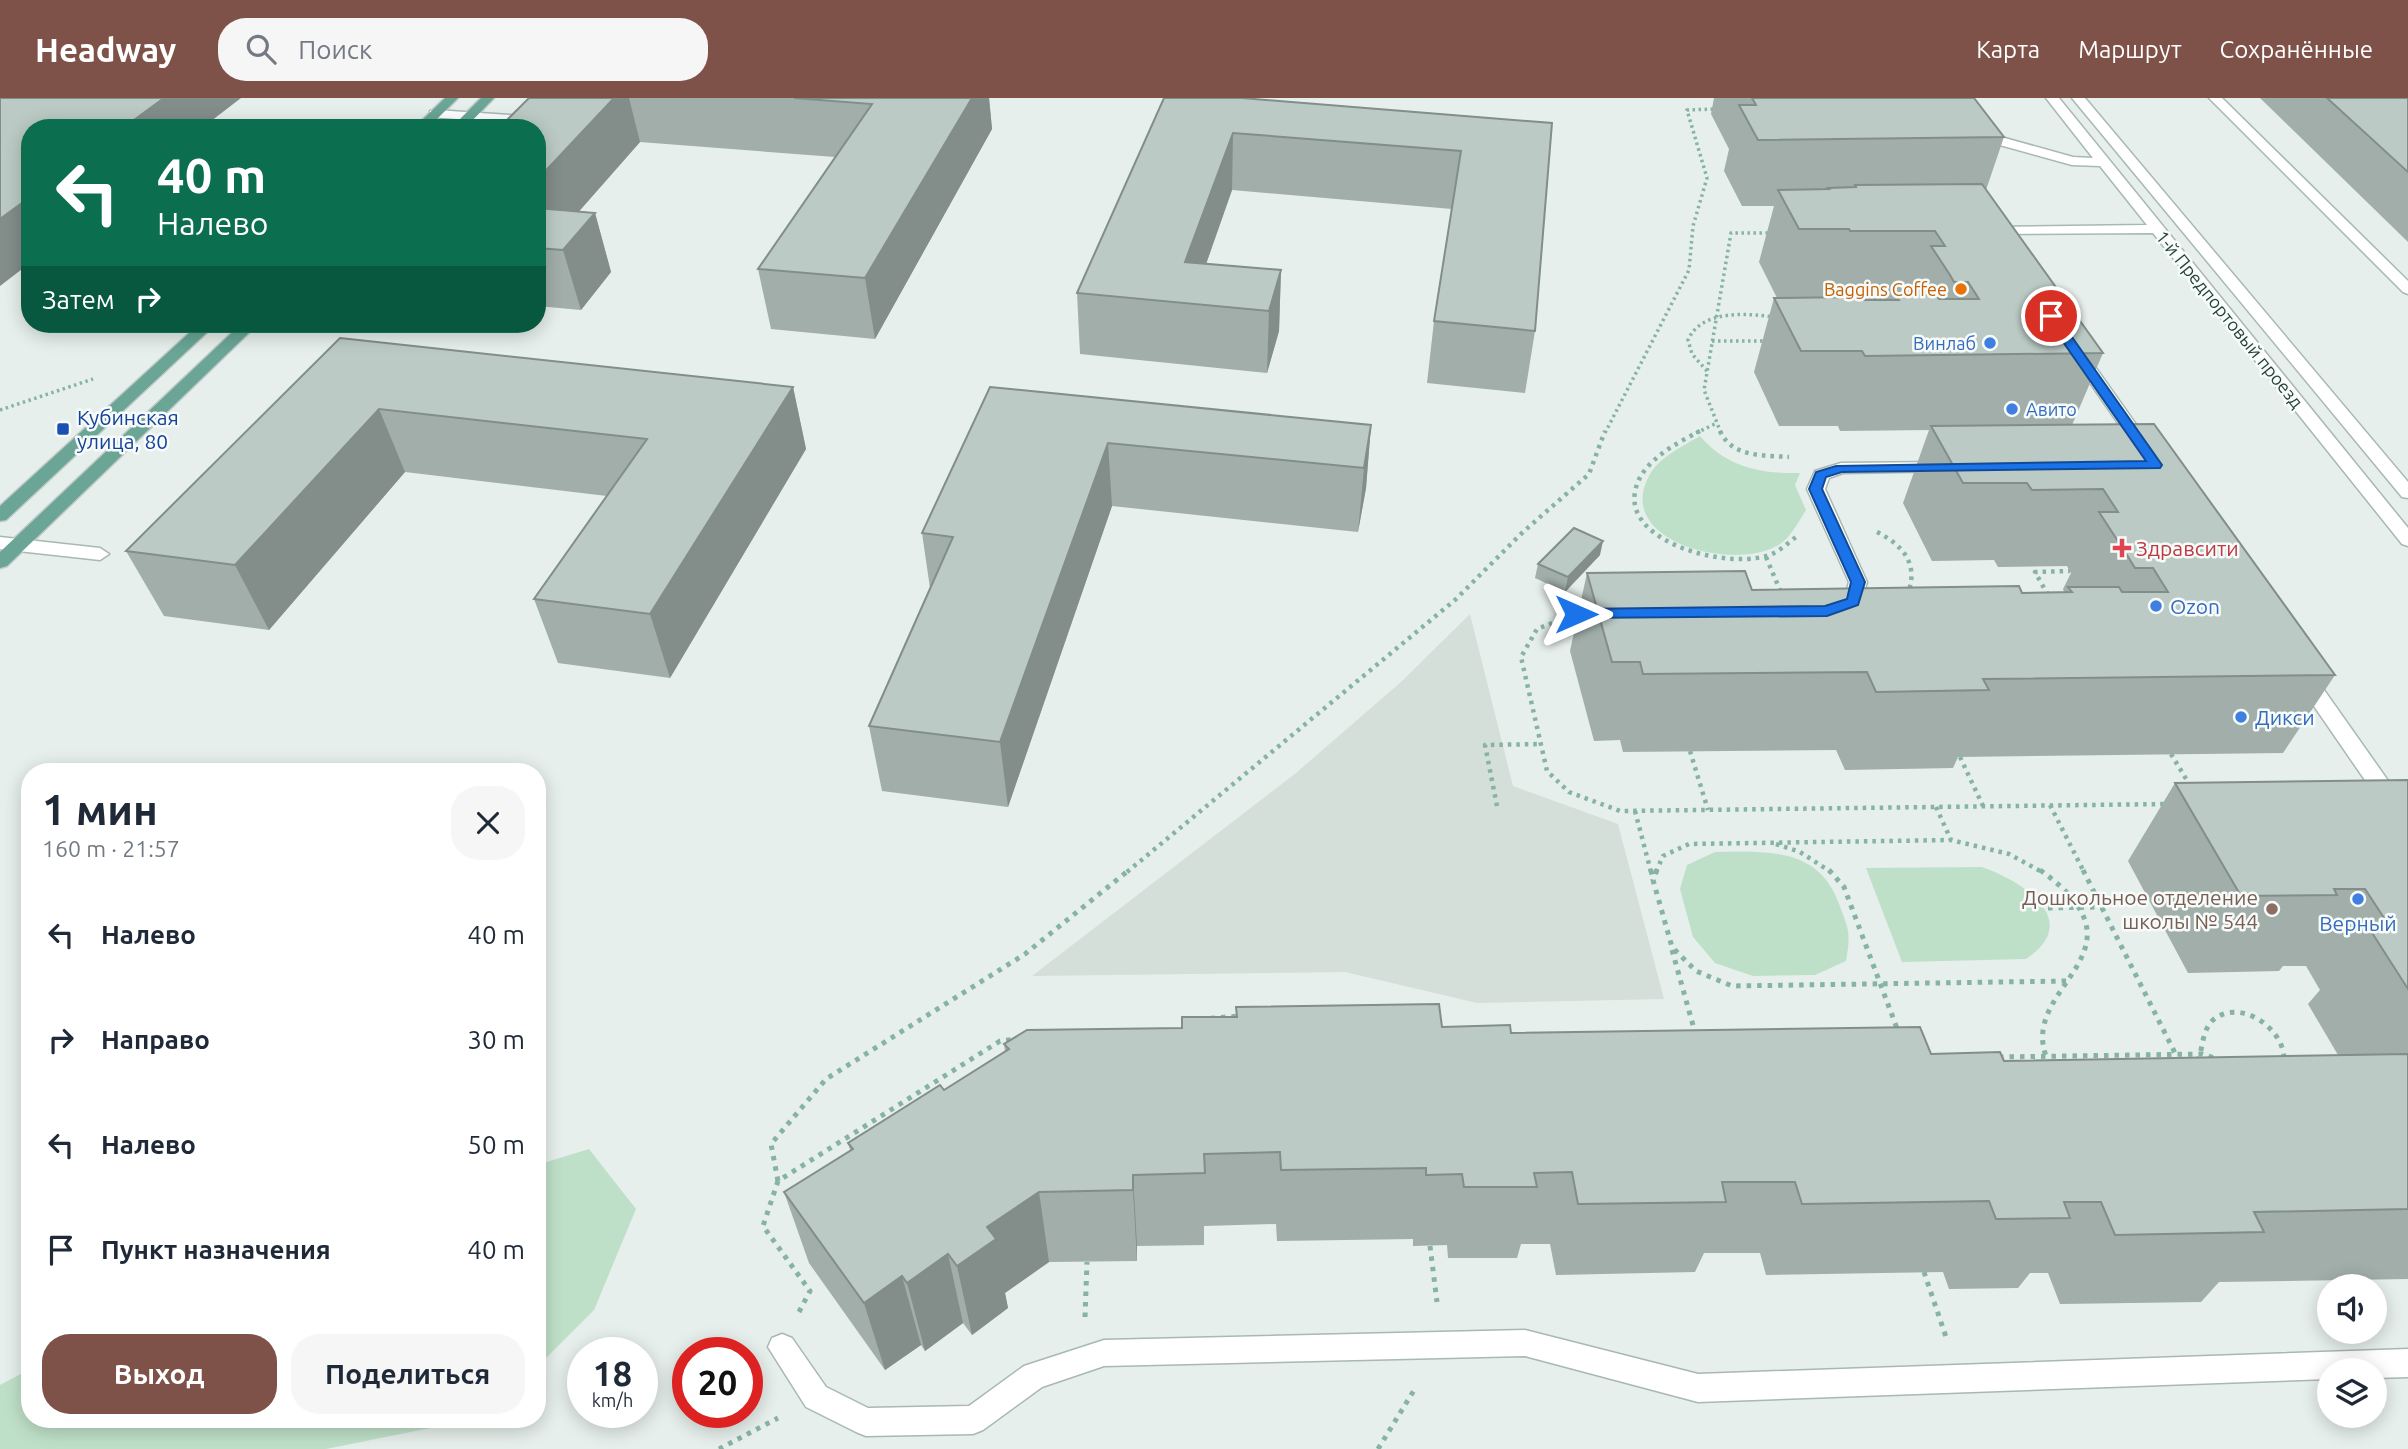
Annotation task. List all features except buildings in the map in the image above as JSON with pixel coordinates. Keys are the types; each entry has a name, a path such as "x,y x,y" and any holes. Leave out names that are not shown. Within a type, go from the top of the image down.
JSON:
{"main road":[{"path":"430,119 452,98"},
{"path":"465,119 488,98"},
{"path":"0,516 198,333"},
{"path":"0,562 9,544 240,333"}],"street":[{"name":"1-й Предпортовый проезд","path":"2052,98 2408,540"},
{"name":"1-й Предпортовый проезд","path":"2078,98 2408,493"},
{"path":"2215,98 2408,289"},
{"path":"435,114 510,119"},
{"path":"1965,132 2072,161 2104,162"},
{"path":"1975,218 1991,231 2007,253"},
{"path":"1991,231 2158,229"},
{"path":"2070,342 2156,465"},
{"path":"1788,611 1827,611 1853,601 1858,582 1816,489 1821,475 1841,468 1967,467"},
{"path":"9,544 100,554"},
{"path":"2289,655 2408,825"},
{"path":"782,1347 816,1398 866,1422 973,1420 1034,1376 1104,1353 1525,1343 1698,1388 2408,1363"}],"path":[{"path":"782,1347 810,1291 764,1226 778,1181 771,1144 826,1079 1025,954 1145,858 1287,737 1455,600 1523,533 1589,474 1605,432 1689,270 1693,226 1707,178 1687,110 1728,109"},
{"path":"1783,232 1731,233 1704,390 1722,436 1732,446 1748,454 1793,457"},
{"path":"1707,371 1693,359 1686,345 1689,333 1700,323 1717,316 1737,313 1759,314 1782,320"},
{"path":"1712,341 1775,340"},
{"path":"0,410 104,375"},
{"path":"1717,423 1668,449 1643,472 1634,494 1641,520 1665,542 1704,558 1737,562 1766,556 1788,547 1824,508 1883,534 1901,548 1912,564 1914,579 1907,594"},
{"path":"1766,556 1788,611"},
{"path":"2048,596 2035,572 2070,571"},
{"path":"1576,614 1537,629 1521,657 1547,771 1569,792 1620,811 2177,804"},
{"path":"1497,806 1485,745 1541,744"},
{"path":"1690,751 1708,810"},
{"path":"2171,754 2195,794"},
{"path":"1960,757 1983,806"},
{"path":"2165,804 2172,815"},
{"path":"2050,805 2176,1055"},
{"path":"1936,807 1951,840"},
{"path":"1635,811 1697,1040 1683,1040"},
{"path":"1653,880 1663,856 1689,844 1951,840 2009,854 2036,868 2060,886 2079,908 2087,929 2085,951 2048,1012 2041,1034 2044,1056 2052,1068"},
{"path":"1772,843 1800,852 1826,867 1844,887 1899,1033"},
{"path":"2048,908 2101,907"},
{"path":"1672,947 1696,971 1732,986 2067,981"},
{"path":"2195,1067 2202,1054 2205,1030 2214,1018 2226,1014 2242,1014 2259,1020 2273,1031 2283,1044 2286,1056 2282,1066"},
{"path":"1195,1021 1206,1017 1248,1016"},
{"path":"778,1181 1000,1041 1024,1038"},
{"path":"1989,1057 2202,1054 2224,1062"},
{"path":"1378,1449 1442,1345 1430,1246"},
{"path":"1083,1360 1087,1262"},
{"path":"1924,1272 1960,1378"},
{"path":"719,1449 816,1398"}],"shaded area":[{"path":"1470,614 1513,786 1618,824 1664,999 1477,1003 1345,972 1032,976 1296,773 1401,682"}],"green space":[{"path":"1700,436 1710,447 1733,462 1758,470 1800,473 1795,485 1806,510 1784,541 1760,552 1736,555 1710,553 1684,546 1663,534 1648,519 1642,499 1649,476 1665,458"},
{"path":"1715,852 1788,856 1818,871 1830,885 1847,926 1849,937 1846,961 1815,975 1753,976 1715,963 1693,937 1680,889 1687,865"},
{"path":"1982,867 2014,882 2041,904 2048,916 2049,930 2042,944 2026,959 1902,962 1866,868"},
{"path":"589,1149 636,1209 594,1310 546,1358 546,1162"},
{"path":"21,1374 21,1428 430,1428 326,1449 0,1449 0,1385"}],"place":[{"name":"Baggins Coffee","path":"1961,289"},
{"name":"Винлаб","path":"1990,343"},
{"name":"Авито","path":"2012,409"},
{"name":"Кубинская улица, 80","path":"63,429"},
{"name":"Здравсити","path":"2122,548"},
{"name":"Ozon","path":"2156,606"},
{"name":"Дикси","path":"2241,717"},
{"name":"Верный","path":"2358,899"},
{"name":"Дошкольное отделение школы № 544","path":"2272,909"}],"route":[{"path":"1576,614 1827,611 1853,601 1858,582 1816,489 1821,475 1841,468 2156,465 2051,316"}]}
